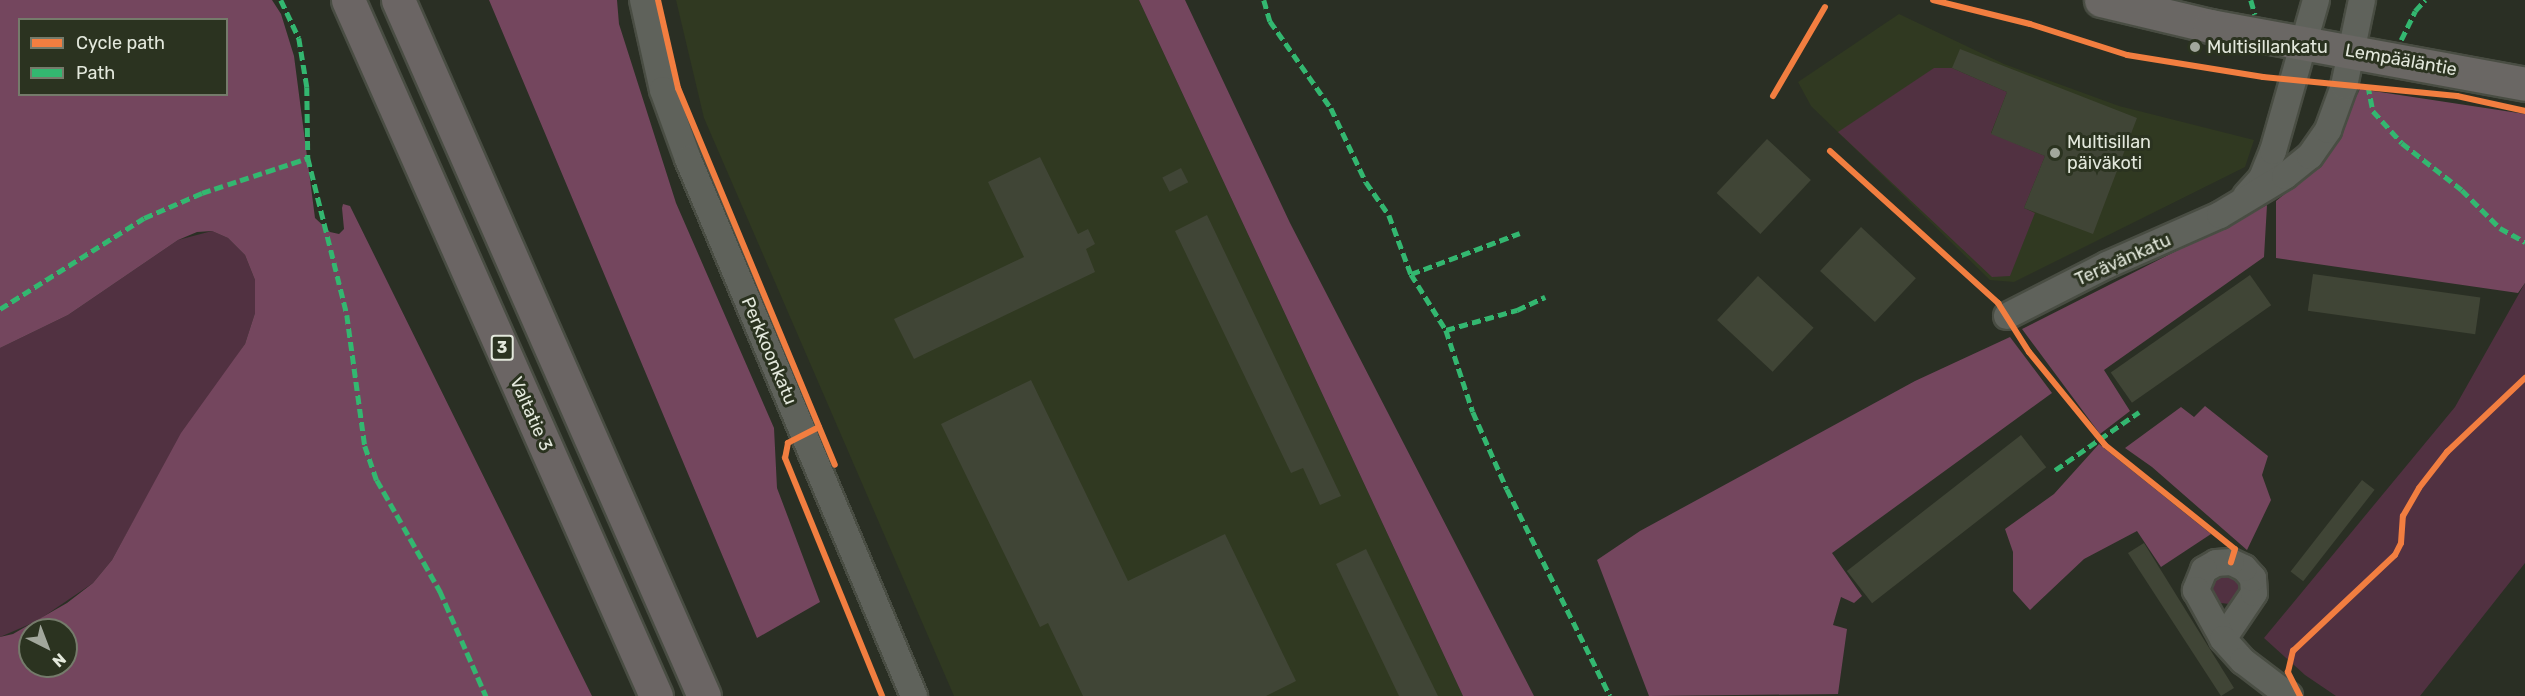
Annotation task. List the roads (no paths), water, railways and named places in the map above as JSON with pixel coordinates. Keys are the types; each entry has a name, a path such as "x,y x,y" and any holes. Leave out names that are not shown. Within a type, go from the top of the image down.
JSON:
{"highway":[{"name":"Valtatie 3","path":"348,0 656,696"},
{"path":"398,0 704,696"}],"main road":[{"name":"Lempääläntie","path":"2101,0 2211,26 2303,41 2525,84"}],"street":[{"name":"Perkkoonkatu","path":"643,0 663,90 688,159 914,696"},
{"path":"2303,41 2316,0"},
{"path":"2350,50 2362,0"},
{"name":"Terävänkatu","path":"2239,205 2262,177 2273,151 2303,41"},
{"name":"Terävänkatu","path":"2007,316 2239,205 2310,156 2328,130 2344,86 2350,50"},
{"path":"2223,639 2243,661 2289,696"}],"place":[{"name":"Multisillankatu","path":"2195,47"},
{"name":"Multisillan päiväkoti","path":"2055,153"}]}
